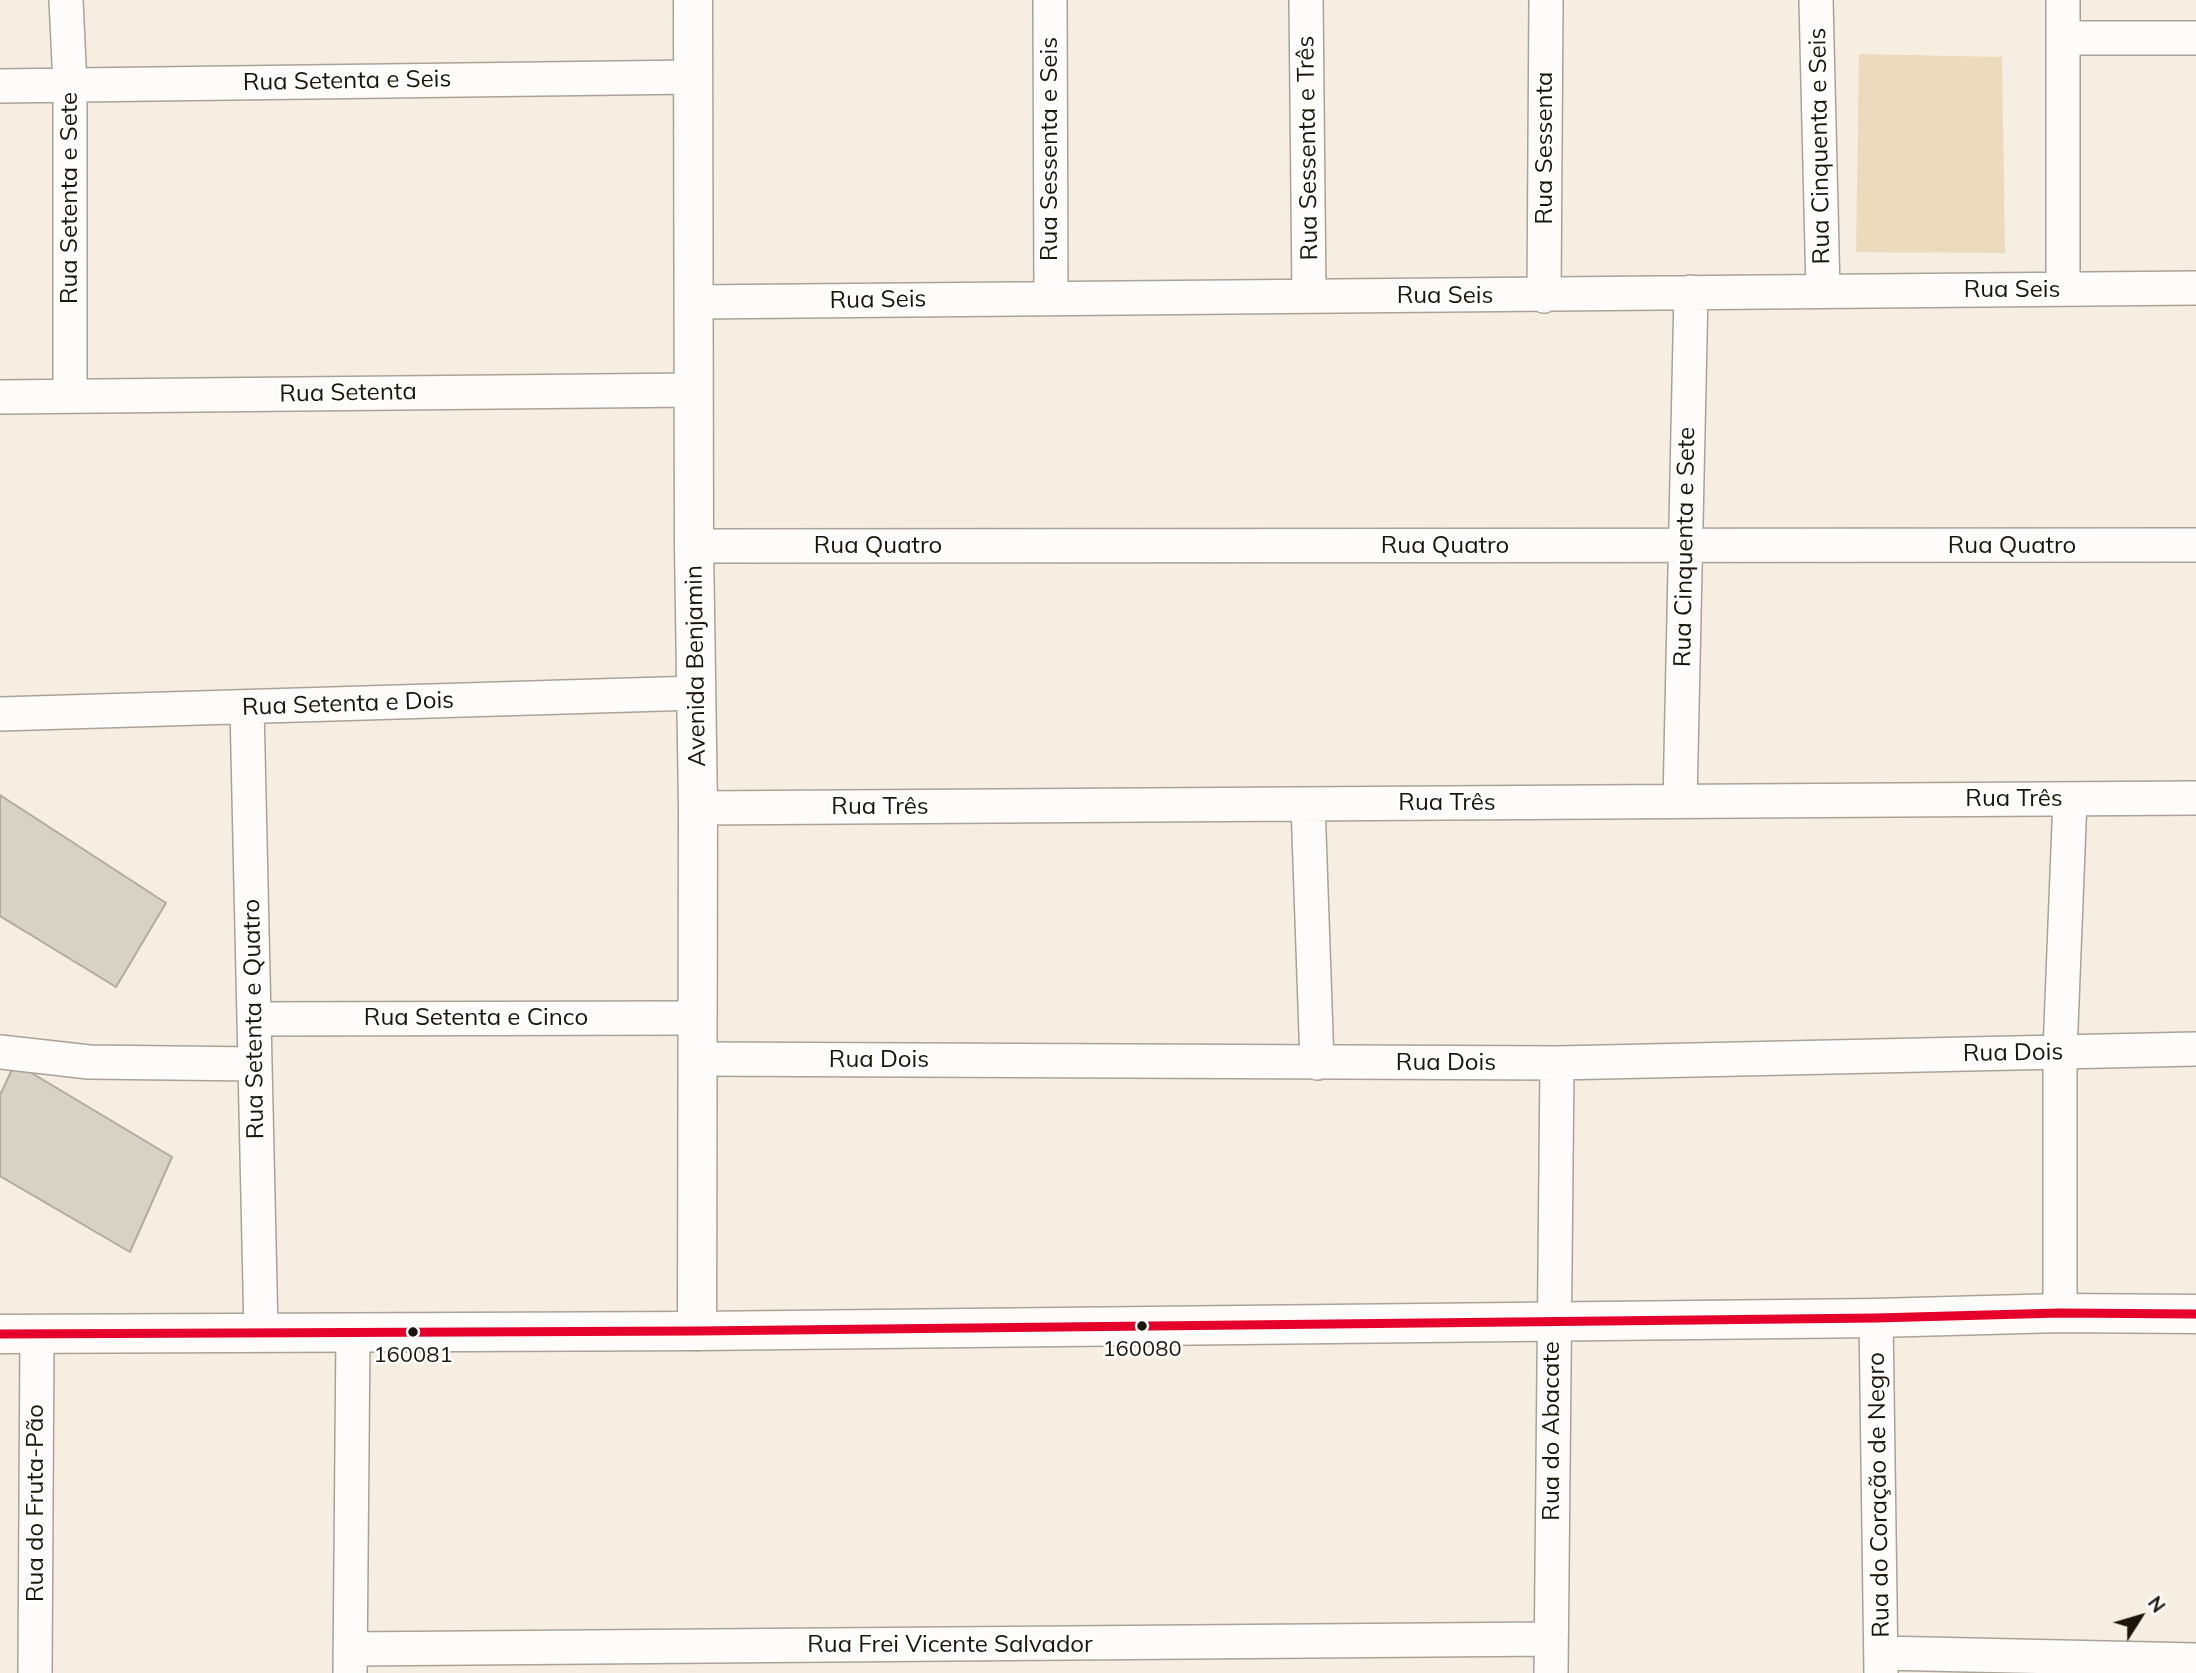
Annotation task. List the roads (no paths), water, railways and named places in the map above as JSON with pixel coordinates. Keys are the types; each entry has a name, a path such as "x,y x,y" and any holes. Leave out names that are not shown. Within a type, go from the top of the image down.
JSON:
{"main road":[{"name":"Avenida Benjamin","path":"693,0 694,545 698,808 697,1331"},
{"path":"18,1333 697,1331 1876,1318 2060,1313 2196,1314"}],"street":[{"name":"Rua Setenta e Sete","path":"66,0 71,396"},
{"name":"Rua Sessenta e Seis","path":"1050,0 1051,298"},
{"name":"Rua Sessenta e Três","path":"1306,0 1309,296"},
{"name":"Rua Sessenta","path":"1544,296 1546,0"},
{"name":"Rua Cinquenta e Seis","path":"1816,0 1823,291"},
{"path":"2063,0 2063,289"},
{"path":"2063,38 2196,38"},
{"name":"Rua Setenta e Seis","path":"0,86 694,77"},
{"name":"Rua Seis","path":"694,302 2196,288"},
{"name":"Rua Cinquenta e Sete","path":"1680,801 1691,292"},
{"name":"Rua Setenta","path":"0,397 695,390"},
{"name":"Rua Quatro","path":"694,545 2196,545"},
{"name":"Rua Setenta e Dois","path":"0,714 696,693"},
{"name":"Rua Setenta e Quatro","path":"247,707 261,1332"},
{"name":"Rua Três","path":"698,808 2196,797"},
{"path":"2060,1313 2060,1052 2070,799"},
{"path":"1308,804 1317,1063"},
{"name":"Rua Setenta e Cinco","path":"254,1019 697,1018"},
{"name":"Rua Dois","path":"696,1059 1557,1063 2196,1049"},
{"path":"0,1052 89,1062 255,1064"},
{"name":"Rua do Abacate","path":"1551,1673 1557,1063"},
{"name":"Rua do Coração de Negro","path":"1876,1318 1881,1663"},
{"name":"Rua do Fruta-Pão","path":"18,1333 35,1673"},
{"path":"350,1661 353,1333"},
{"name":"Rua Frei Vicente Salvador","path":"350,1661 1551,1639"},
{"path":"1881,1663 2196,1660"}],"place":[{"name":"160080","path":"1142,1326"},
{"name":"160081","path":"413,1332"}]}
